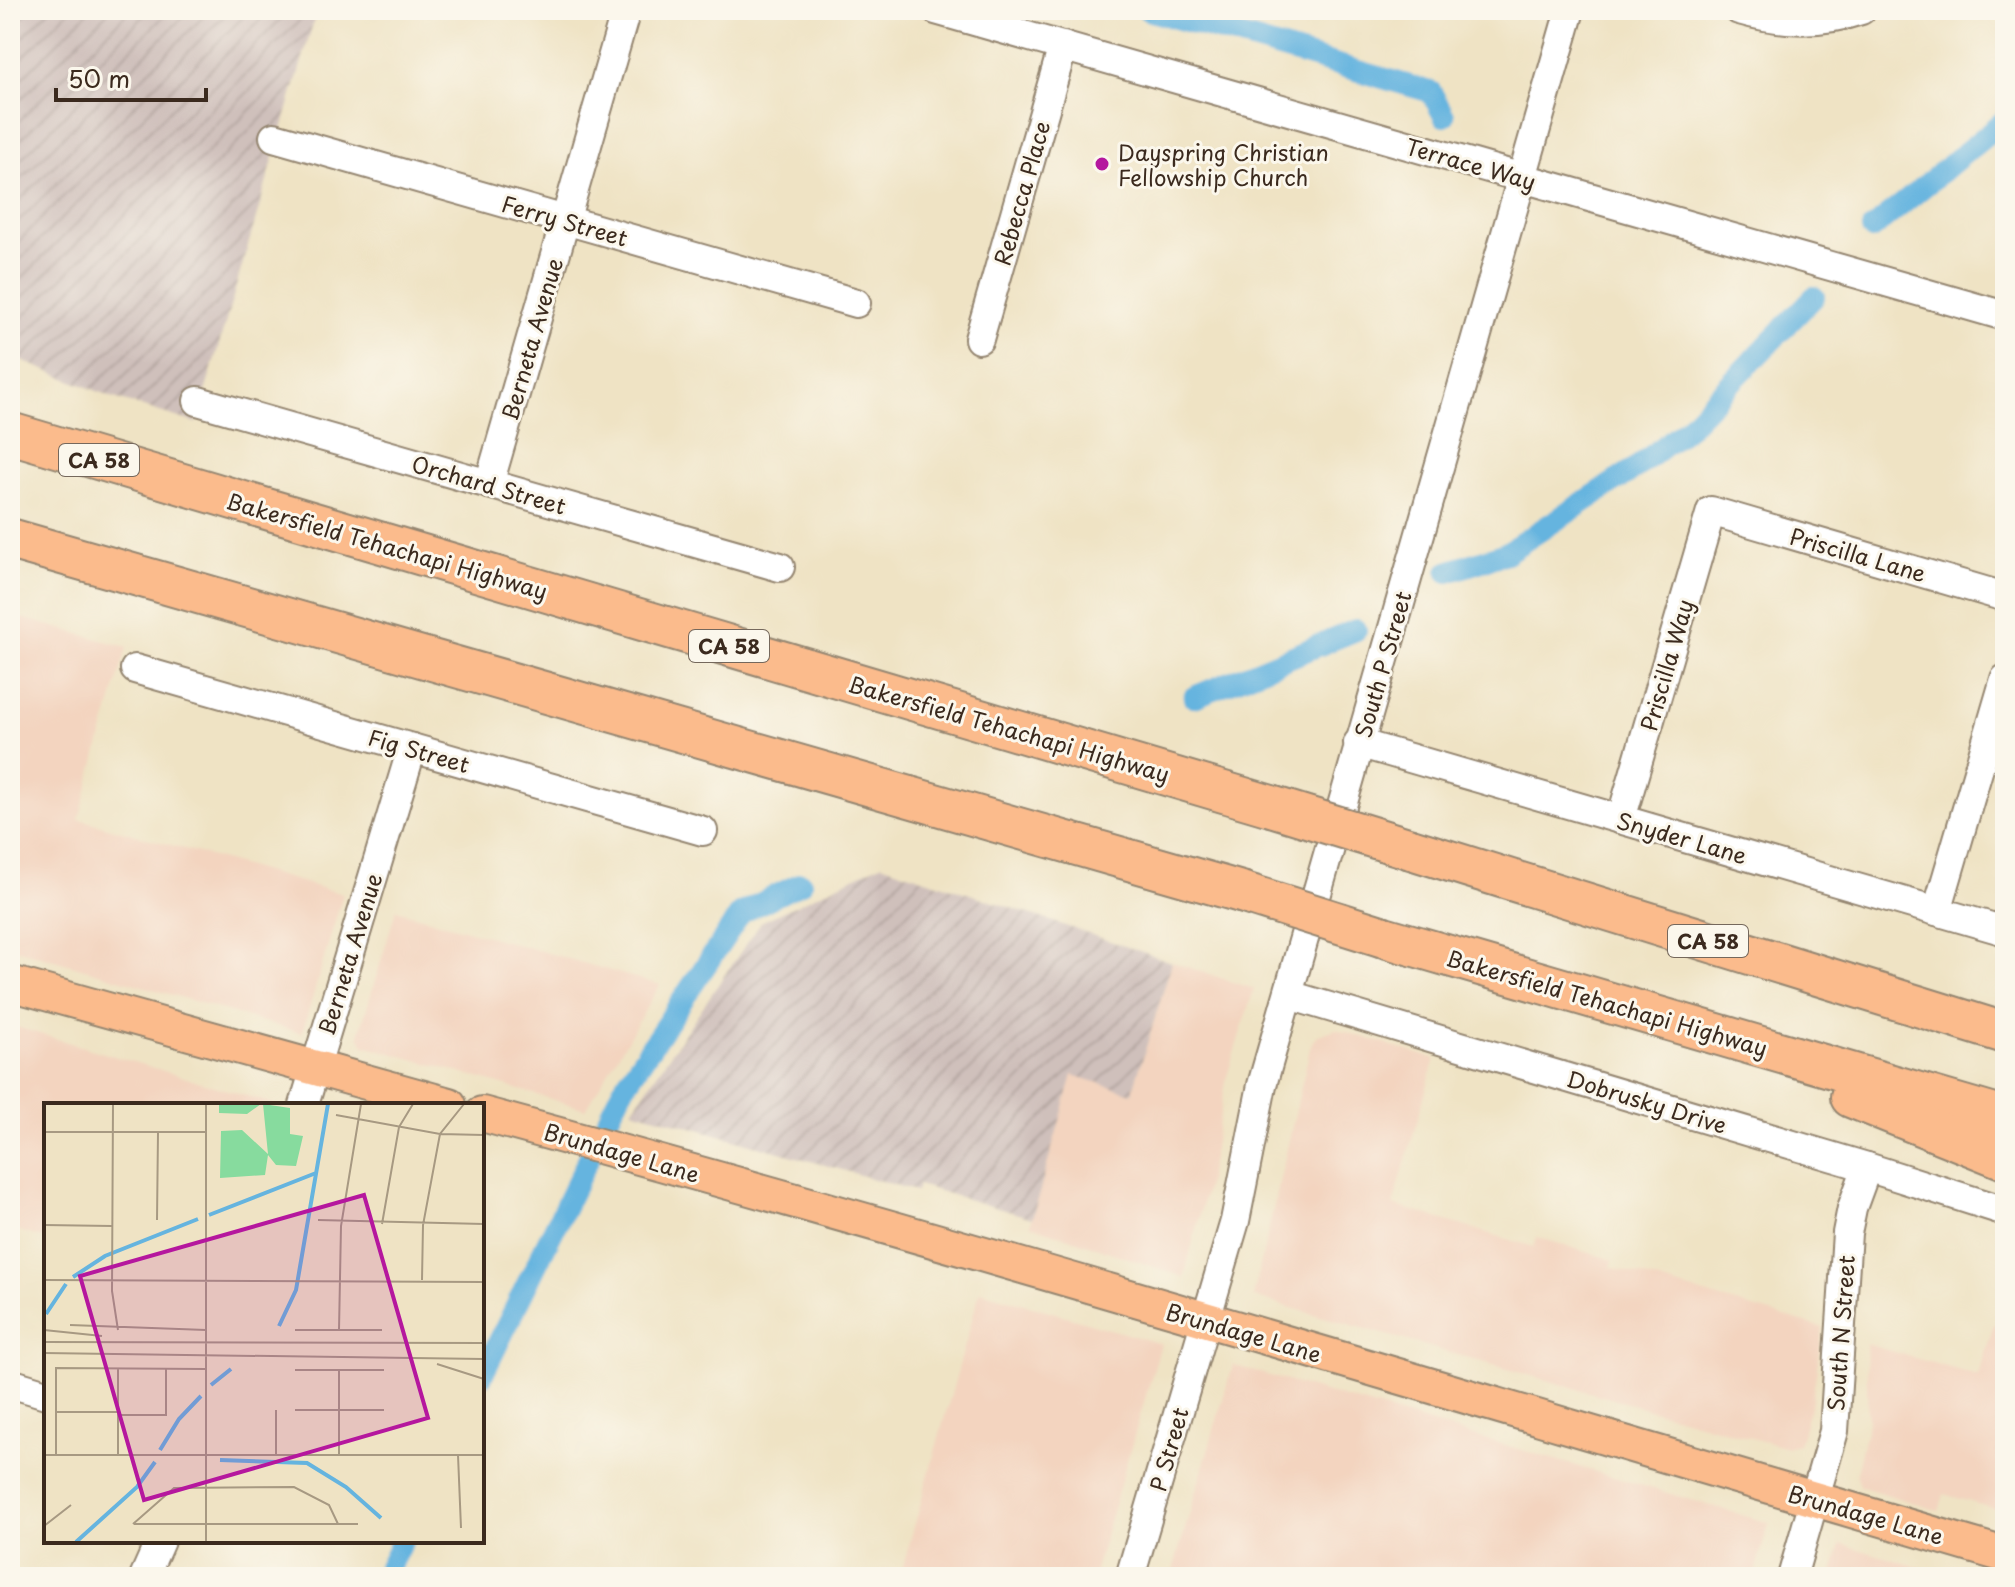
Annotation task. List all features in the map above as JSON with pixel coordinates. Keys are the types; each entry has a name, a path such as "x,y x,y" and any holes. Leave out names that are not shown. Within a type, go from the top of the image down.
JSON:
{"highway":[{"path":"10,412 187,486"},
{"name":"Bakersfield Tehachapi Highway","path":"10,433 1271,806 2005,1033"},
{"name":"Bakersfield Tehachapi Highway","path":"10,539 1241,892 1384,937 2005,1118"},
{"path":"10,550 146,578"},
{"path":"1697,1029 1826,1087 2005,1159"}],"main road":[{"path":"10,983 442,1103"},
{"name":"Brundage Lane","path":"484,1115 1206,1320 2005,1555"}],"street":[{"name":"Berneta Avenue","path":"489,484 626,10"},
{"name":"Terrace Way","path":"936,10 2005,316"},
{"name":"South P Street","path":"1206,1320 1235,1221 1262,1085 1570,10"},
{"path":"1739,10 1766,18 1794,21 1823,19 1861,10"},
{"name":"Rebecca Place","path":"979,339 1063,46"},
{"name":"Ferry Street","path":"274,137 856,303"},
{"name":"Orchard Street","path":"198,401 780,567"},
{"name":"Priscilla Lane","path":"1711,511 2005,597"},
{"name":"Priscilla Way","path":"1621,819 1711,511"},
{"name":"Fig Street","path":"135,669 703,831"},
{"path":"1937,911 2005,679"},
{"name":"Snyder Lane","path":"1358,743 2005,931"},
{"name":"Berneta Avenue","path":"305,1103 412,748"},
{"name":"Dobrusky Drive","path":"1289,995 2005,1211"},
{"name":"South N Street","path":"1792,1577 1834,1431 1847,1233 1852,1208 1867,1167"},
{"name":"P Street","path":"1130,1577 1206,1320"},
{"path":"10,1383 44,1393"},
{"path":"144,1577 159,1543"}],"shaded area":[{"path":"10,10 317,10 196,423 117,399 10,356"},
{"path":"10,615 127,647 79,819 343,894 302,1033 10,947"},
{"path":"881,864 1172,962 1132,1093 1073,1075 1032,1218 918,1185 916,1191 632,1110 761,922"},
{"path":"396,910 660,985 586,1109 364,1045 359,1035"},
{"path":"1172,962 1254,989 1227,1076 1207,1185 1184,1277 1030,1225 1073,1074 1132,1093"},
{"path":"10,1025 270,1103 44,1103 44,1238 10,1228"},
{"path":"1336,1029 1435,1059 1393,1205 1534,1247 1537,1237 1613,1260 1611,1267 1823,1328 1812,1400 1799,1444 1787,1448 1253,1297 1310,1048 1316,1036"},
{"path":"980,1291 1161,1344 1093,1577 900,1577"},
{"path":"1994,1324 2005,1328 2005,1512 1944,1494 1939,1511 1860,1486 1856,1473 1868,1422 1866,1344 1978,1376"},
{"path":"1233,1365 1769,1523 1754,1577 1171,1577"},
{"path":"1841,1544 1951,1577 1832,1577"}],"waterway":[{"path":"1148,10 1431,92 1444,116"},
{"path":"1872,229 2005,120"},
{"path":"1448,572 1506,553 1636,468 1689,426 1814,297"},
{"path":"1194,697 1356,630"},
{"path":"484,1372 622,1090 741,913 801,883"},
{"path":"384,1577 401,1543"}],"place":[{"name":"Dayspring Christian Fellowship Church","path":"1102,164"}]}
